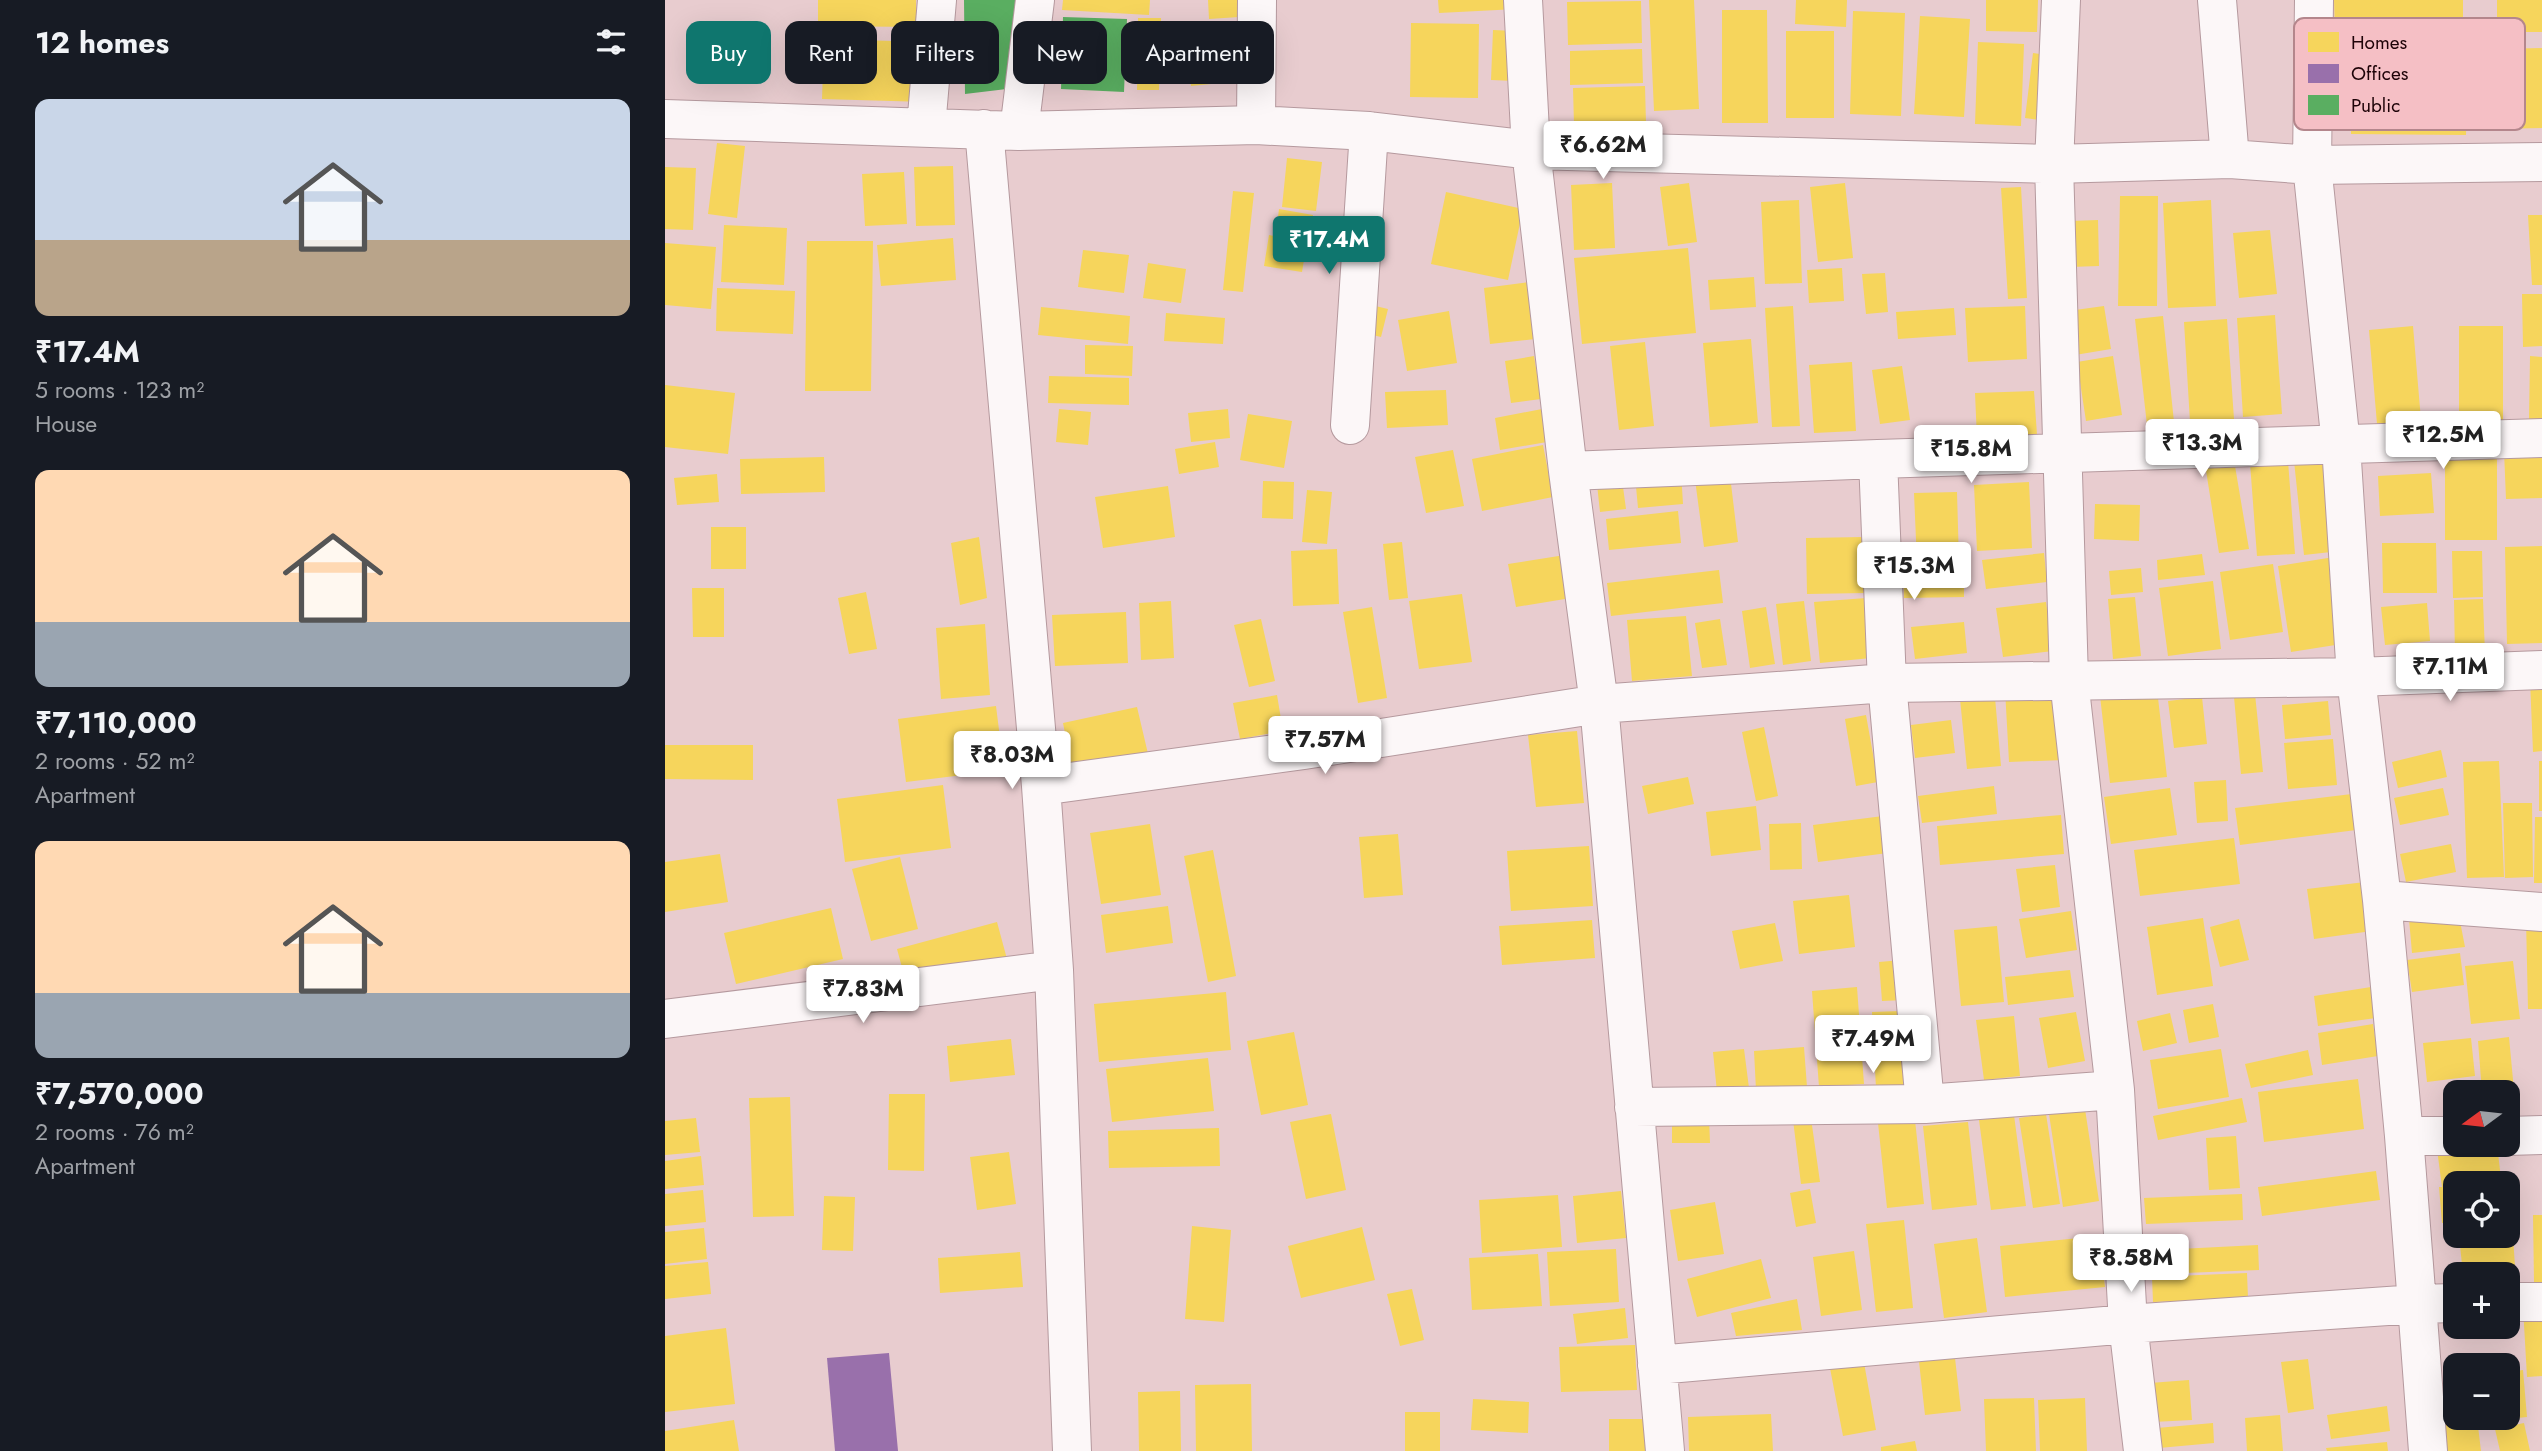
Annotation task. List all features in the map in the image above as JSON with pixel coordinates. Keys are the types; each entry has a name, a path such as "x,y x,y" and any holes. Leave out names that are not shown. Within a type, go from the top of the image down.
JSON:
{"street":[{"path":"926,127 937,0"},
{"path":"1035,0 1002,130 1054,970 1072,1451"},
{"path":"1256,125 1257,0"},
{"path":"1523,0 1531,150 1568,471 1599,704 1665,1451"},
{"path":"2061,0 2055,164 2069,680 2115,1090 2127,1324 2143,1451"},
{"path":"2217,0 2230,159"},
{"path":"2314,0 2314,18"},
{"path":"665,119 1002,130 1256,125 1369,131 1531,150 2055,164 2230,159 2312,165 2542,162"},
{"path":"2312,130 2312,165 2341,445 2356,677 2382,900 2404,1136 2428,1451"},
{"path":"1350,425 1369,131"},
{"path":"1568,471 2062,452 2542,438"},
{"path":"1878,459 1888,683 1925,1104"},
{"path":"1041,786 1304,750 1599,704 1888,683 2356,677 2542,670"},
{"path":"2382,900 2542,912"},
{"path":"665,1019 1054,970"},
{"path":"1634,1107 1925,1104 2115,1090"},
{"path":"2520,1136 2542,1135"},
{"path":"2404,1136 2443,1136"},
{"path":"2520,1302 2542,1301"},
{"path":"1657,1365 2127,1324 2443,1303"}],"building: Homes":[{"path":"818,0 916,0 916,21 891,21 891,27 877,27 877,21 818,21"},
{"path":"1063,0 1150,0 1149,15 1062,10"},
{"path":"1208,0 1238,0 1239,17 1209,19"},
{"path":"1438,0 1517,0 1517,9 1439,13"},
{"path":"1649,0 1694,0 1699,109 1654,111"},
{"path":"1796,0 1847,0 1846,27 1795,24"},
{"path":"1986,0 2038,0 2037,32 1986,31"},
{"path":"2334,0 2463,0 2463,18 2335,18"},
{"path":"2497,0 2542,0 2542,32 2525,32 2525,18 2497,18"},
{"path":"1641,1 1642,43 1568,45 1567,2"},
{"path":"1722,10 1767,10 1768,123 1722,123"},
{"path":"1853,11 1905,13 1901,116 1850,114"},
{"path":"1920,16 1970,19 1964,117 1914,114"},
{"path":"1138,18 1161,18 1161,21 1138,21"},
{"path":"1411,23 1479,24 1478,98 1410,97"},
{"path":"1493,30 1515,31 1514,81 1491,80"},
{"path":"1786,31 1834,31 1834,118 1786,118"},
{"path":"877,41 891,41 891,84 927,84 926,102 822,99 822,84 877,84"},
{"path":"1978,42 2024,44 2021,126 1975,124"},
{"path":"2525,48 2542,48 2542,128 2525,128"},
{"path":"1642,49 1643,83 1570,85 1570,51"},
{"path":"2033,53 2054,56 2046,121 2025,118"},
{"path":"1137,84 1159,84 1159,90 1137,90"},
{"path":"1645,86 1646,123 1574,125 1573,88"},
{"path":"2351,130 2466,130 2466,135 2351,134"},
{"path":"717,143 745,146 737,218 708,214"},
{"path":"1287,158 1322,162 1316,211 1282,207"},
{"path":"953,166 955,225 916,226 914,167"},
{"path":"665,167 696,168 693,230 665,229"},
{"path":"904,172 907,224 865,226 862,174"},
{"path":"1612,183 1615,248 1574,250 1571,185"},
{"path":"1689,183 1697,242 1668,246 1660,187"},
{"path":"1845,183 1853,258 1818,262 1810,187"},
{"path":"2021,187 2027,298 2008,299 2001,188"},
{"path":"1233,191 1254,193 1243,292 1223,290"},
{"path":"1446,192 1523,209 1508,280 1431,264"},
{"path":"2120,196 2158,196 2157,306 2118,306"},
{"path":"1799,200 1802,283 1765,284 1761,202"},
{"path":"2211,200 2216,306 2168,308 2163,203"},
{"path":"1279,209 1313,215 1309,239 1276,233"},
{"path":"2528,215 2542,215 2542,285 2532,285"},
{"path":"2098,220 2099,266 2070,267 2069,221"},
{"path":"724,225 787,228 784,285 721,282"},
{"path":"2270,230 2277,294 2239,298 2233,233"},
{"path":"1269,235 1307,242 1302,272 1264,266"},
{"path":"953,238 956,280 881,286 877,245"},
{"path":"807,241 873,241 871,391 805,391"},
{"path":"665,243 716,247 711,309 665,305"},
{"path":"1688,248 1696,333 1582,344 1574,258"},
{"path":"1083,250 1129,255 1124,293 1078,287"},
{"path":"1148,263 1186,269 1181,303 1143,298"},
{"path":"1842,268 1844,301 1809,303 1807,270"},
{"path":"1885,273 1888,312 1866,314 1862,274"},
{"path":"1754,277 1756,307 1710,310 1708,280"},
{"path":"1529,282 1536,339 1490,344 1484,288"},
{"path":"717,288 795,291 793,334 716,331"},
{"path":"2522,294 2542,294 2542,346 2523,347"},
{"path":"1367,304 1388,309 1381,337 1360,332"},
{"path":"1793,306 1800,426 1772,427 1765,308"},
{"path":"2025,306 2027,359 1968,362 1965,308"},
{"path":"2104,306 2111,349 2075,355 2068,311"},
{"path":"1041,307 1130,316 1128,344 1038,335"},
{"path":"1954,308 1956,335 1898,339 1896,312"},
{"path":"1449,311 1457,363 1407,371 1398,320"},
{"path":"1166,313 1225,318 1223,344 1164,341"},
{"path":"2275,315 2282,414 2243,417 2237,318"},
{"path":"2163,316 2174,422 2147,425 2135,319"},
{"path":"2227,319 2234,419 2190,422 2184,322"},
{"path":"2413,326 2421,420 2377,424 2369,330"},
{"path":"2459,326 2503,326 2503,432 2459,432"},
{"path":"1751,339 1758,423 1710,427 1703,343"},
{"path":"1645,342 1654,426 1619,430 1610,346"},
{"path":"1085,345 1133,346 1132,376 1085,374"},
{"path":"1534,356 1541,399 1511,403 1505,361"},
{"path":"2113,356 2122,415 2086,421 2077,362"},
{"path":"2530,356 2542,357 2542,420 2529,420"},
{"path":"1852,362 1856,431 1814,433 1809,365"},
{"path":"1902,366 1910,420 1880,424 1872,370"},
{"path":"1049,376 1129,378 1129,405 1048,403"},
{"path":"665,385 735,393 728,454 665,447"},
{"path":"1446,390 1448,425 1387,428 1385,392"},
{"path":"2034,391 2037,435 1977,439 1975,393"},
{"path":"1059,409 1091,412 1088,445 1056,442"},
{"path":"1228,409 1230,438 1191,442 1188,413"},
{"path":"1542,409 1547,442 1500,450 1495,418"},
{"path":"1248,414 1292,421 1284,468 1240,460"},
{"path":"1215,442 1219,467 1179,474 1175,449"},
{"path":"1543,445 1553,497 1482,511 1472,459"},
{"path":"1453,450 1464,506 1426,513 1415,457"},
{"path":"2542,450 2542,498 2506,499 2504,451"},
{"path":"824,457 825,492 741,494 740,459"},
{"path":"2445,457 2497,457 2497,540 2445,540"},
{"path":"2322,458 2331,552 2304,555 2294,461"},
{"path":"2234,460 2249,549 2219,553 2205,464"},
{"path":"2288,461 2295,554 2257,556 2250,463"},
{"path":"1729,467 1738,542 1704,547 1694,472"},
{"path":"1621,472 1626,509 1600,512 1596,475"},
{"path":"1681,472 1683,504 1638,508 1635,476"},
{"path":"2431,473 2434,513 2380,516 2378,476"},
{"path":"717,474 719,502 677,505 674,478"},
{"path":"1263,481 1294,482 1293,519 1262,518"},
{"path":"2029,482 2032,548 1977,551 1974,485"},
{"path":"1168,486 1175,537 1103,548 1095,497"},
{"path":"1307,490 1332,492 1327,544 1302,542"},
{"path":"1957,492 1959,562 1917,563 1914,493"},
{"path":"2095,504 2140,505 2139,541 2094,539"},
{"path":"1678,511 1681,543 1609,550 1606,519"},
{"path":"711,527 746,527 746,569 711,569"},
{"path":"979,537 987,598 960,605 951,543"},
{"path":"1864,537 1865,593 1807,594 1806,538"},
{"path":"1402,542 1408,598 1389,600 1383,544"},
{"path":"2382,543 2436,543 2437,593 2383,593"},
{"path":"2542,546 2542,643 2507,644 2505,547"},
{"path":"1337,549 1339,604 1293,606 1291,551"},
{"path":"2452,551 2482,551 2483,597 2453,598"},
{"path":"2044,553 2047,582 1986,589 1982,560"},
{"path":"2202,554 2205,575 2158,580 2157,560"},
{"path":"1565,555 1571,598 1516,607 1508,564"},
{"path":"2334,557 2348,643 2291,652 2278,566"},
{"path":"1964,564 1964,597 1904,598 1903,565"},
{"path":"2273,564 2283,632 2230,640 2220,572"},
{"path":"2141,568 2143,592 2111,595 2109,571"},
{"path":"1719,570 1723,603 1611,616 1607,583"},
{"path":"2213,581 2221,649 2168,656 2159,588"},
{"path":"692,588 724,588 724,637 693,637"},
{"path":"866,592 877,649 849,654 838,598"},
{"path":"1462,594 1472,662 1419,669 1409,601"},
{"path":"2135,597 2141,656 2113,659 2108,599"},
{"path":"1866,598 1871,658 1820,663 1814,602"},
{"path":"2483,599 2485,655 2455,656 2454,600"},
{"path":"1171,601 1174,658 1141,660 1139,603"},
{"path":"1804,601 1811,661 1783,665 1776,604"},
{"path":"2046,602 2053,651 2003,657 1996,608"},
{"path":"2427,603 2430,641 2385,645 2381,607"},
{"path":"1372,607 1387,698 1358,703 1343,612"},
{"path":"1766,607 1775,664 1750,668 1742,611"},
{"path":"1126,612 1128,663 1055,666 1052,615"},
{"path":"1686,616 1692,676 1632,681 1627,620"},
{"path":"1261,619 1275,681 1249,687 1234,625"},
{"path":"1720,619 1727,665 1702,668 1695,623"},
{"path":"1964,622 1967,653 1915,659 1911,627"},
{"path":"985,624 990,695 941,699 936,628"},
{"path":"2530,680 2542,680 2542,751 2533,752"},
{"path":"2254,684 2263,772 2241,774 2233,686"},
{"path":"1994,686 2001,766 1967,769 1959,689"},
{"path":"2061,686 2065,760 2009,762 2005,689"},
{"path":"2157,689 2167,777 2110,783 2100,696"},
{"path":"1277,695 1283,731 1240,739 1233,703"},
{"path":"2202,697 2207,744 2174,748 2168,701"},
{"path":"2328,701 2331,735 2285,739 2282,705"},
{"path":"996,706 1004,770 906,782 898,719"},
{"path":"1137,707 1149,758 1073,774 1063,723"},
{"path":"1866,715 1878,782 1856,786 1845,719"},
{"path":"1951,720 1955,753 1915,758 1911,725"},
{"path":"1764,727 1778,796 1756,801 1742,732"},
{"path":"1577,731 1584,803 1536,807 1528,735"},
{"path":"2333,739 2337,785 2288,789 2284,743"},
{"path":"665,745 753,745 753,780 665,779"},
{"path":"2441,750 2447,777 2398,788 2392,762"},
{"path":"2499,761 2504,877 2467,878 2463,762"},
{"path":"2539,761 2542,761 2542,811 2539,811"},
{"path":"1688,777 1694,804 1648,814 1642,786"},
{"path":"2226,780 2228,821 2197,823 2194,782"},
{"path":"943,785 951,848 845,862 837,799"},
{"path":"1994,786 1997,814 1922,823 1918,796"},
{"path":"2170,788 2177,835 2111,844 2104,797"},
{"path":"2443,788 2449,815 2400,825 2394,798"},
{"path":"2360,793 2364,829 2240,845 2235,808"},
{"path":"2503,803 2532,803 2533,877 2505,878"},
{"path":"1756,806 1761,850 1711,856 1706,812"},
{"path":"2061,815 2064,854 1940,865 1937,826"},
{"path":"1883,816 1888,853 1818,862 1813,825"},
{"path":"2535,817 2542,817 2542,883 2534,883"},
{"path":"1801,823 1802,869 1770,870 1769,824"},
{"path":"1150,824 1161,895 1101,904 1090,833"},
{"path":"1398,834 1403,895 1364,898 1359,837"},
{"path":"2234,838 2240,884 2140,896 2134,850"},
{"path":"2451,844 2456,872 2406,882 2400,854"},
{"path":"1589,846 1593,906 1511,911 1507,851"},
{"path":"1213,850 1236,976 1208,982 1184,856"},
{"path":"720,854 728,902 665,912 665,862"},
{"path":"900,857 918,929 871,941 852,869"},
{"path":"2055,865 2060,907 2022,912 2016,869"},
{"path":"2365,882 2372,931 2314,939 2307,889"},
{"path":"1849,895 1855,947 1799,954 1793,901"},
{"path":"1168,906 1173,943 1106,953 1101,915"},
{"path":"831,908 843,959 736,984 724,933"},
{"path":"2071,911 2077,950 2026,958 2019,919"},
{"path":"2459,916 2465,947 2412,953 2409,919"},
{"path":"2203,918 2213,986 2157,995 2147,927"},
{"path":"2239,919 2249,960 2220,967 2210,927"},
{"path":"2526,919 2542,920 2542,1009 2528,1009"},
{"path":"1592,920 1595,958 1502,965 1499,926"},
{"path":"997,922 1007,959 907,986 897,949"},
{"path":"1775,923 1783,961 1740,969 1732,931"},
{"path":"1997,926 2004,1002 1961,1006 1954,930"},
{"path":"2460,953 2464,985 2412,992 2407,960"},
{"path":"1902,960 1905,1000 1882,1001 1879,962"},
{"path":"2513,961 2520,1019 2471,1024 2465,966"},
{"path":"2070,970 2074,997 2008,1005 2005,977"},
{"path":"1857,987 1864,1084 1819,1087 1812,991"},
{"path":"2371,987 2376,1018 2318,1026 2314,996"},
{"path":"1226,992 1231,1050 1099,1062 1094,1004"},
{"path":"2213,1004 2219,1037 2189,1043 2183,1010"},
{"path":"1900,1011 1904,1086 1876,1088 1872,1012"},
{"path":"2076,1012 2085,1061 2048,1068 2039,1018"},
{"path":"2170,1013 2177,1043 2143,1051 2137,1021"},
{"path":"2014,1016 2020,1076 1984,1080 1976,1020"},
{"path":"2373,1024 2378,1056 2322,1065 2318,1033"},
{"path":"1294,1032 1308,1105 1261,1115 1247,1041"},
{"path":"2509,1037 2513,1080 2481,1080 2478,1041"},
{"path":"2471,1038 2475,1076 2427,1082 2423,1043"},
{"path":"1011,1039 1015,1075 950,1082 947,1046"},
{"path":"1804,1047 1807,1087 1756,1090 1754,1051"},
{"path":"1744,1049 1749,1088 1717,1092 1713,1052"},
{"path":"2221,1049 2229,1097 2158,1109 2150,1060"},
{"path":"2308,1050 2313,1075 2251,1088 2245,1064"},
{"path":"1208,1058 1214,1111 1112,1122 1106,1069"},
{"path":"2358,1079 2364,1129 2264,1142 2258,1092"},
{"path":"889,1094 925,1094 924,1171 888,1170"},
{"path":"790,1097 794,1216 753,1217 749,1098"},
{"path":"2242,1098 2247,1122 2158,1140 2153,1116"},
{"path":"2085,1109 2099,1201 2063,1207 2049,1114"},
{"path":"1331,1114 1346,1190 1306,1199 1290,1122"},
{"path":"2046,1114 2060,1204 2033,1208 2019,1118"},
{"path":"2014,1115 2026,1206 1991,1210 1979,1120"},
{"path":"1672,1117 1709,1117 1710,1143 1672,1143"},
{"path":"696,1118 700,1152 665,1155 665,1121"},
{"path":"1811,1118 1820,1182 1801,1184 1793,1120"},
{"path":"1915,1120 1924,1204 1887,1208 1878,1123"},
{"path":"1968,1122 1977,1205 1932,1210 1923,1126"},
{"path":"1219,1128 1220,1166 1109,1168 1108,1131"},
{"path":"2236,1136 2240,1188 2209,1190 2206,1138"},
{"path":"2443,1148 2443,1157 2498,1157 2500,1171 2443,1171 2442,1223 2439,1187 2442,1187 2437,1149"},
{"path":"1009,1152 1016,1204 977,1210 970,1157"},
{"path":"701,1156 704,1185 665,1189 665,1161"},
{"path":"2376,1171 2380,1200 2262,1216 2258,1187"},
{"path":"1810,1189 1816,1223 1796,1227 1790,1193"},
{"path":"703,1190 706,1222 665,1226 665,1194"},
{"path":"1621,1191 1626,1238 1577,1243 1573,1196"},
{"path":"2242,1194 2243,1220 2146,1224 2144,1198"},
{"path":"1558,1195 1562,1247 1482,1253 1479,1200"},
{"path":"824,1196 855,1197 853,1251 822,1250"},
{"path":"1715,1202 1724,1254 1678,1261 1670,1210"},
{"path":"2533,1215 2542,1215 2542,1282 2534,1282"},
{"path":"1904,1220 1913,1308 1876,1312 1866,1224"},
{"path":"1192,1226 1231,1230 1224,1322 1185,1319"},
{"path":"1362,1227 1375,1280 1301,1298 1288,1246"},
{"path":"704,1228 707,1259 665,1264 665,1232"},
{"path":"2099,1236 2105,1287 2005,1297 2000,1246"},
{"path":"1977,1238 1987,1312 1944,1318 1934,1244"},
{"path":"2258,1245 2259,1270 2160,1274 2159,1250"},
{"path":"2460,1248 2514,1248 2515,1262 2462,1262"},
{"path":"1616,1249 1619,1302 1550,1306 1547,1252"},
{"path":"1854,1251 1862,1310 1821,1316 1813,1257"},
{"path":"1020,1252 1023,1287 940,1293 938,1258"},
{"path":"1538,1254 1542,1306 1472,1310 1469,1258"},
{"path":"1761,1259 1771,1298 1697,1317 1687,1279"},
{"path":"708,1262 711,1294 665,1299 665,1266"},
{"path":"2247,1273 2248,1298 2153,1302 2152,1277"},
{"path":"1412,1289 1424,1340 1400,1346 1387,1294"},
{"path":"1797,1299 1802,1330 1736,1336 1731,1313"},
{"path":"2542,1306 2542,1376 2527,1377 2523,1307"},
{"path":"1625,1308 1628,1338 1577,1344 1573,1314"},
{"path":"726,1328 735,1404 665,1412 665,1336"},
{"path":"1635,1345 1637,1390 1561,1392 1559,1347"},
{"path":"1954,1349 1961,1411 1925,1415 1918,1353"},
{"path":"1863,1357 1876,1430 1843,1436 1829,1363"},
{"path":"2308,1359 2314,1409 2288,1413 2281,1362"},
{"path":"2520,1370 2523,1370 2527,1417 2520,1418"},
{"path":"2189,1380 2192,1420 2153,1422 2150,1383"},
{"path":"1251,1384 1252,1451 1196,1451 1195,1385"},
{"path":"1180,1391 1181,1451 1139,1451 1138,1392"},
{"path":"2034,1398 2036,1451 1986,1451 1984,1399"},
{"path":"2085,1398 2087,1451 2040,1451 2038,1400"},
{"path":"1473,1399 1529,1402 1528,1433 1471,1430"},
{"path":"2387,1406 2390,1431 2331,1439 2327,1415"},
{"path":"1405,1412 1440,1412 1440,1451 1405,1451"},
{"path":"1771,1414 1773,1451 1689,1451 1688,1417"},
{"path":"2280,1415 2283,1451 2247,1451 2245,1418"},
{"path":"1609,1419 1654,1419 1654,1451 1609,1451"},
{"path":"734,1420 739,1451 665,1451 665,1431"},
{"path":"2440,1420 2443,1420 2443,1430 2478,1430 2481,1451 2444,1451"},
{"path":"2213,1423 2214,1443 2159,1448 2157,1428"},
{"path":"2524,1423 2530,1451 2500,1451 2495,1430 2520,1430 2520,1424"},
{"path":"1915,1441 1917,1451 1881,1451 1881,1447"},
{"path":"2387,1442 2388,1451 2327,1451 2326,1448"}],"building: Offices":[{"path":"889,1353 898,1451 835,1451 827,1358"}],"building: Public":[{"path":"964,0 1020,0 1019,21 1013,21 1015,88 965,94 965,84 999,84 999,21 964,21"},
{"path":"1063,17 1127,19 1121,21 1121,84 1124,84 1124,92 1061,89 1061,84 1107,84 1107,21 1063,21"}]}
